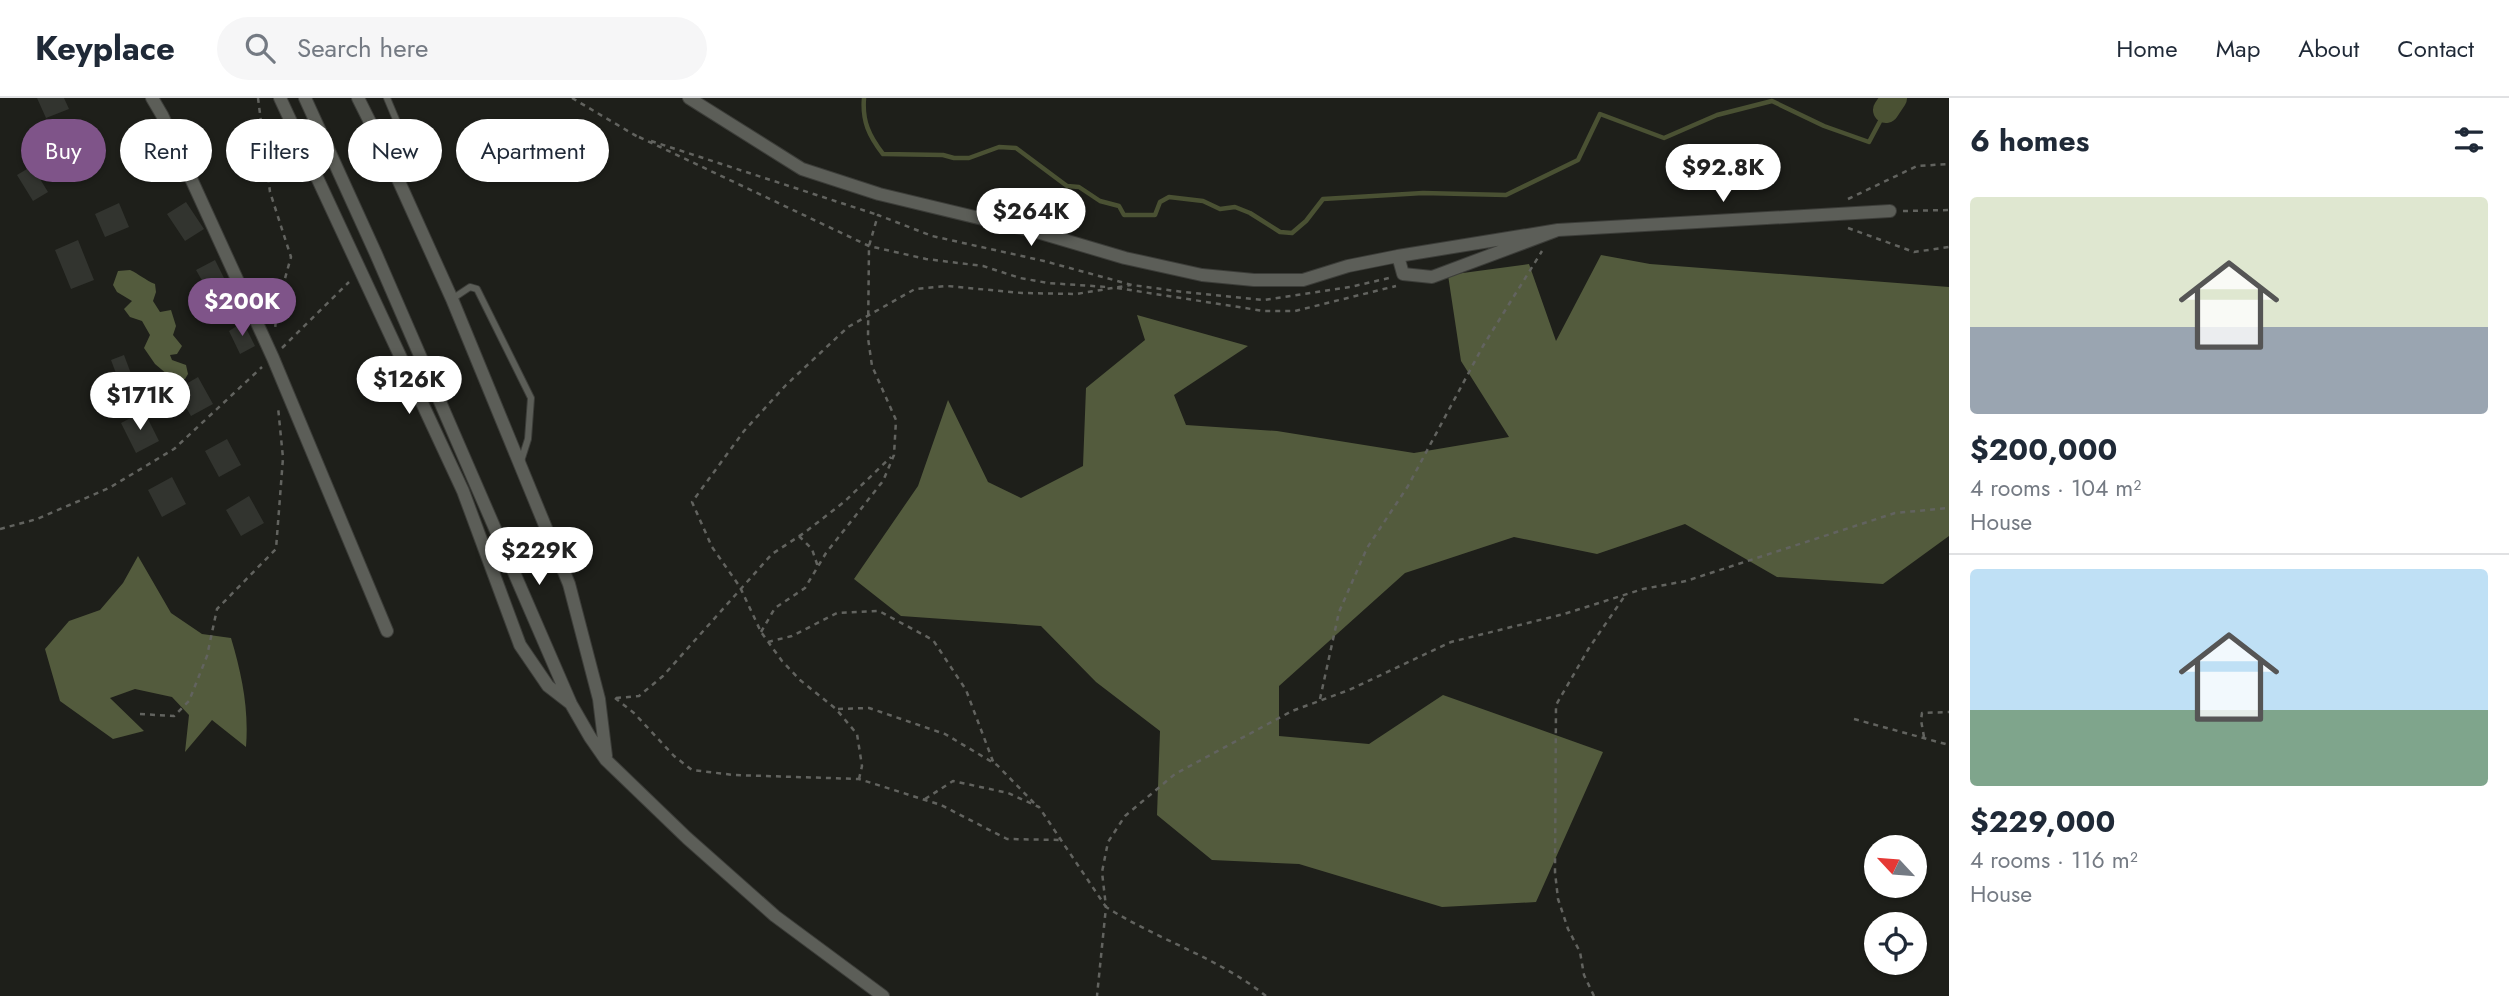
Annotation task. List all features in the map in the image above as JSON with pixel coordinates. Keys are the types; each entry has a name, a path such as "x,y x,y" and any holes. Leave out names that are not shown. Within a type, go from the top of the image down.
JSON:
{"street":[{"path":"152,98 273,358 387,631"},
{"path":"280,98 463,491 520,645 548,686 572,704"},
{"path":"305,98 572,704 590,737 606,760 687,838 775,916 883,996"},
{"path":"358,98 452,299 569,584 599,699 606,760"},
{"path":"689,98 802,169 878,194 1037,232 1125,258 1202,275 1254,280 1303,280 1348,266 1398,256 1558,230 1890,211"},
{"path":"1398,256 1404,279 1432,276 1558,230"}],"lane":[{"path":"387,98 396,119"},
{"path":"452,299 470,287 477,289 531,398 528,439 520,465"}],"path":[{"path":"257,98 270,192 291,257 278,307 275,332"},
{"path":"572,98 639,137 869,246 926,259 983,266 1020,278 1048,283 1114,288 1264,311 1295,311 1404,279"},
{"path":"639,137 878,215 932,236 1132,285 1264,300 1404,279"},
{"path":"1848,199 1917,166 1949,164"},
{"path":"1890,211 1949,210"},
{"path":"761,632 775,608 806,588 852,519 883,481 894,455 896,420 873,366 868,338 869,246 878,215"},
{"path":"1839,225 1914,252 1949,247"},
{"path":"1320,699 1339,612 1367,548 1408,486 1483,346 1544,249"},
{"path":"0,528 37,519 109,488 174,449 273,358 359,272"},
{"path":"859,779 862,766 857,734 836,709 800,680 768,642 740,587 712,547 692,502 744,431 848,327 915,289 947,286 1022,293 1076,294 1132,285"},
{"path":"140,714 174,716 189,701 207,656 217,609 276,549 283,458 276,395"},
{"path":"599,699 639,696 663,676 772,554 844,502 894,455"},
{"path":"1097,996 1106,907 1102,872 1108,842 1125,816 1175,774 1273,720 1320,699 1349,691 1451,642 1564,614 1626,594 1686,581 1895,513 1949,508"},
{"path":"799,536 812,549 818,567"},
{"path":"1594,996 1584,975 1580,952 1568,929 1558,898 1555,872 1556,705 1588,648 1626,594"},
{"path":"768,642 792,636 836,613 879,611 933,640 966,690 994,764"},
{"path":"615,698 634,713 674,756 692,769 734,775 859,779 942,805 1007,839 1061,840"},
{"path":"836,709 869,708 945,734 994,764 1039,807 1106,907 1149,932 1242,976 1266,996"},
{"path":"1924,737 1922,713 1949,712"},
{"path":"1854,719 1949,745"},
{"path":"924,800 953,781 1008,793 1039,807"}],"green space":[{"path":"1601,255 1650,264 1949,287 1949,536 1883,584 1777,577 1685,524 1597,554 1514,537 1405,573 1279,686 1279,736 1369,744 1443,695 1603,752 1536,902 1442,907 1299,864 1212,860 1157,815 1160,731 1096,682 1041,626 901,616 854,579 918,486 948,400 988,482 1021,498 1083,466 1086,388 1145,340 1137,315 1248,346 1174,395 1186,425 1277,431 1414,453 1509,437 1461,361 1448,275 1529,264 1556,341"},
{"path":"130,270 155,284 153,301 160,312 171,310 176,326 173,335 182,346 177,354 170,355 172,360 186,365 188,374 185,379 174,380 155,364 144,348 150,335 142,321 130,317 124,309 132,301 117,292 113,285 118,271"},
{"path":"138,556 171,613 202,634 231,638 244,692 246,747 212,720 185,752 189,715 172,697 135,689 110,698 144,731 113,739 60,701 45,649 69,621 100,610 123,583"}],"building":[{"path":"37,98 64,98 69,109 46,118"},
{"path":"21,182 42,182 48,192 33,201"},
{"path":"186,202 204,229 185,241 167,214"},
{"path":"119,203 129,227 105,237 95,214"},
{"path":"78,240 94,280 71,289 55,250"},
{"path":"215,260 229,288 212,298 196,270"},
{"path":"243,322 255,346 240,354 229,331"},
{"path":"124,355 133,379 120,384 111,360"},
{"path":"198,377 213,404 191,416 176,390"},
{"path":"144,411 159,441 136,453 121,423"},
{"path":"227,439 241,465 219,477 205,451"},
{"path":"172,477 186,504 162,517 148,490"},
{"path":"249,496 264,523 241,536 226,510"}],"waterway":[{"path":"864,98 864,114 868,128 883,154 969,158 999,147 1016,148 1067,186 1079,187 1100,201 1119,206 1124,215 1155,215 1160,202 1169,197 1203,201 1220,209 1235,207 1280,232 1292,233 1306,221 1323,199 1423,193 1506,195 1578,160 1600,114 1664,138 1717,115 1772,101 1824,126 1869,142 1886,110"},
{"path":"1886,110 1894,98"}]}
